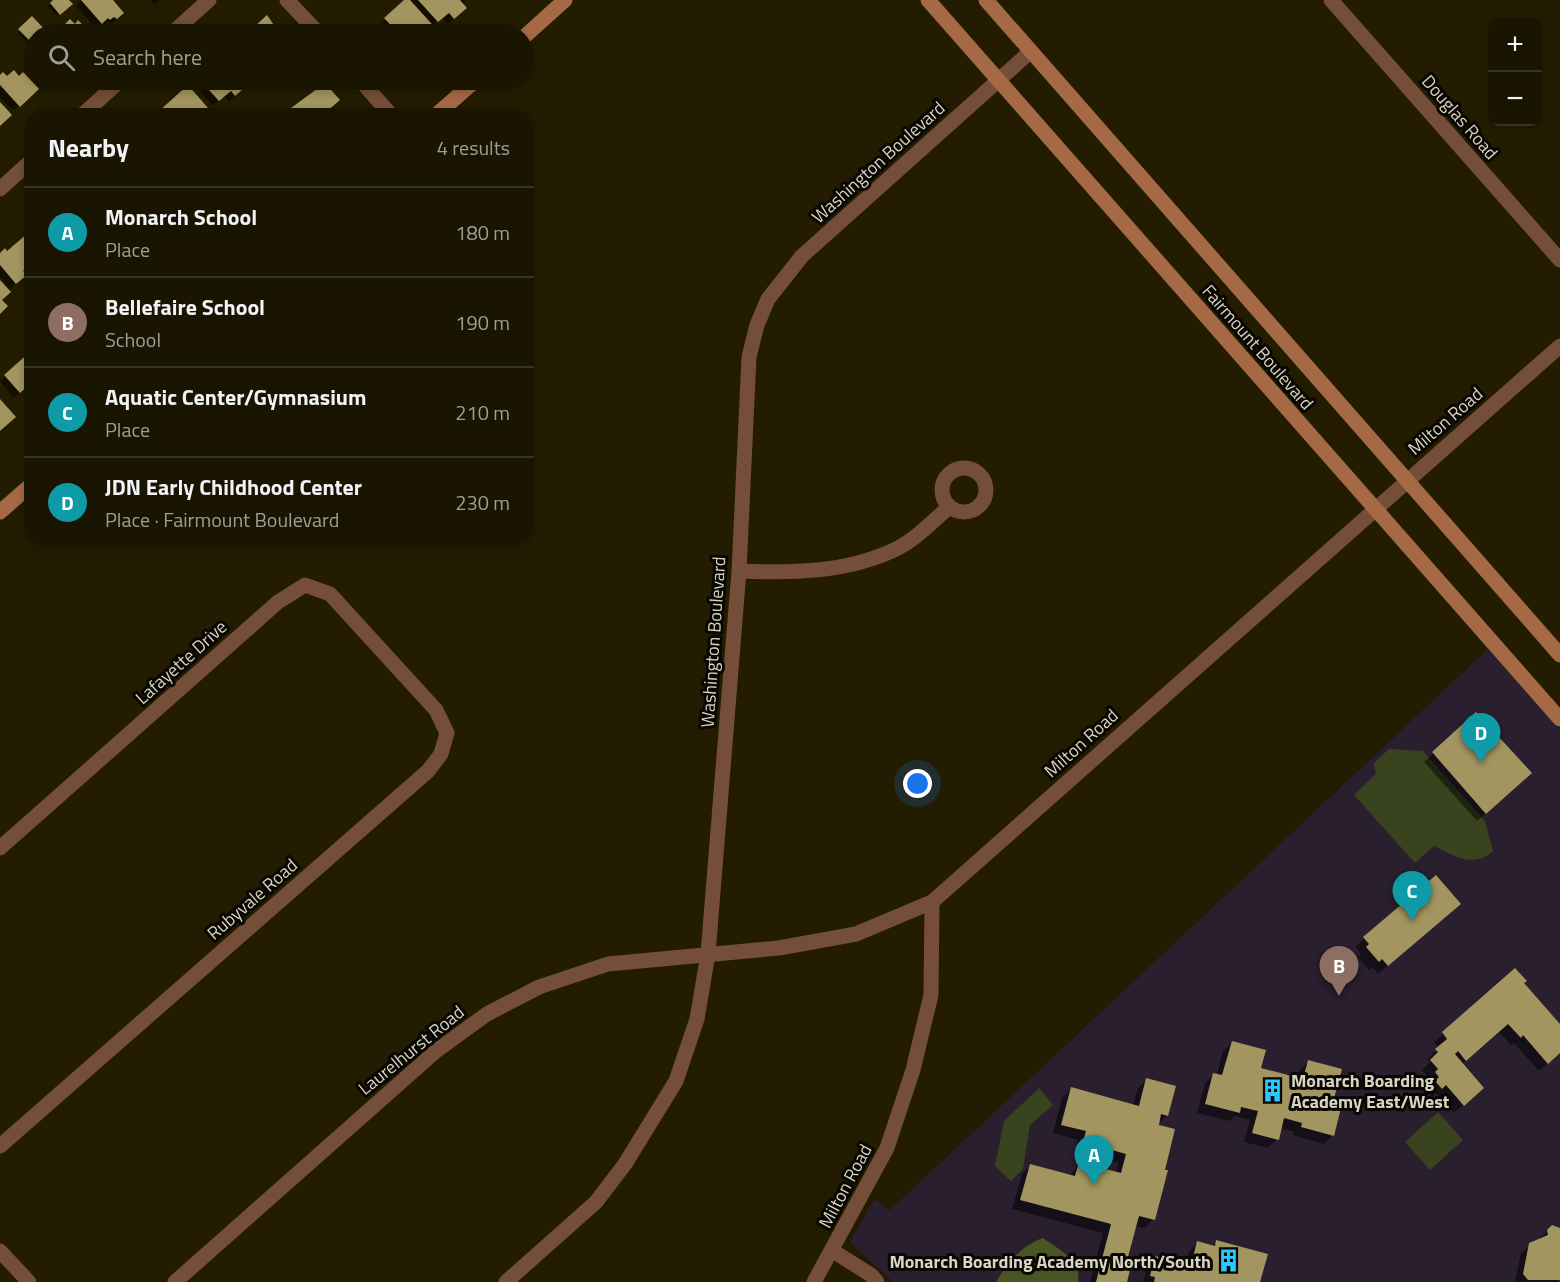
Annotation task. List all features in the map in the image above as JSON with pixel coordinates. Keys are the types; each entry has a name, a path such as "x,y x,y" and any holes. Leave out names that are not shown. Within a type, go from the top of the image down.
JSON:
{"main road":[{"path":"534,28 565,0"},
{"name":"Fairmount Boulevard","path":"928,0 1560,719"},
{"name":"Fairmount Boulevard","path":"986,0 1560,655"},
{"path":"444,108 465,90"},
{"path":"0,513 24,491"}],"street":[{"path":"182,24 209,0"},
{"path":"287,0 310,24"},
{"name":"Douglas Road","path":"1331,0 1560,260"},
{"name":"Washington Boulevard","path":"506,1282 596,1202 626,1164 676,1081 697,1020 708,954 739,571 749,357 757,325 768,298 802,256 1030,52"},
{"path":"90,108 110,90"},
{"path":"369,90 386,108"},
{"path":"0,189 24,167"},
{"name":"Milton Road","path":"814,1282 833,1251 887,1148 913,1070 931,995 932,902 1280,591 1560,346"},
{"path":"739,571 802,573 857,563 896,550 949,507"},
{"name":"Lafayette Drive","path":"0,848 278,602 305,585 330,594 390,659"},
{"name":"Rubyvale Road","path":"0,1146 428,771 441,754 447,733 436,710 390,659"},
{"name":"Laurelhurst Road","path":"175,1282 436,1051 487,1014 539,987 608,964 780,948 856,934 932,902"},
{"path":"0,1251 30,1282"},
{"path":"833,1251 871,1275 877,1282"}],"shaded area":[{"path":"1488,649 1560,730 1560,1282 893,1282 850,1242 874,1199 890,1210"}],"green space":[{"path":"1389,749 1423,751 1485,821 1493,851 1471,860 1457,857 1434,846 1415,863 1354,795 1376,774 1374,763"},
{"path":"1039,1088 1053,1105 1030,1125 1023,1169 1011,1181 995,1166 1004,1121"},
{"path":"1438,1112 1463,1140 1430,1170 1405,1142"},
{"path":"1043,1238 1073,1261 1078,1274 1078,1282 996,1282 1016,1255 1028,1245"}],"building":[{"path":"53,0 69,0 73,4 60,15 50,3"},
{"path":"81,0 113,0 124,13 117,19 108,18 102,24"},
{"path":"404,0 410,0 432,24 390,24 384,18"},
{"path":"418,0 460,0 467,8 454,19 449,13 438,22"},
{"path":"267,15 273,24 257,24"},
{"path":"32,16 39,24 24,24 24,35 18,29"},
{"path":"70,19 75,24 65,24"},
{"path":"14,70 19,76 23,72 24,90 38,90 20,107 0,85 0,75 3,72 7,76"},
{"path":"182,90 192,90 208,108 162,108"},
{"path":"209,90 242,90 235,96 231,91 219,101"},
{"path":"315,90 331,90 340,100 331,108 291,108"},
{"path":"0,102 12,115 0,126"},
{"path":"24,236 24,277 16,284 0,265 0,253 5,248 7,251"},
{"path":"0,280 11,292 2,300 8,306 0,314"},
{"path":"24,357 24,389 20,393 4,375"},
{"path":"0,399 16,417 0,431"},
{"path":"1476,712 1532,773 1486,814 1432,752"},
{"path":"1436,875 1461,904 1388,966 1382,959 1379,962 1366,947 1369,944 1363,937"},
{"path":"1515,968 1527,981 1524,983 1560,1024 1560,1053 1548,1064 1523,1035 1521,1038 1508,1024 1466,1061 1458,1051 1455,1054 1484,1088 1464,1106 1446,1085 1442,1089 1435,1081 1439,1077 1435,1072 1438,1069 1430,1060 1438,1052 1435,1049 1447,1039 1442,1032"},
{"name":"Monarch Boarding Academy East/West","path":"1232,1041 1266,1050 1261,1068 1303,1079 1308,1060 1342,1069 1333,1102 1342,1104 1334,1136 1301,1127 1302,1123 1284,1118 1279,1140 1252,1133 1258,1111 1241,1107 1240,1113 1205,1104 1213,1073 1222,1075"},
{"path":"1146,1078 1176,1086 1168,1116 1161,1114 1159,1125 1175,1129 1165,1170 1168,1170 1155,1220 1139,1216 1128,1257 1133,1258 1127,1282 1096,1282 1111,1224 1020,1200 1030,1164 1075,1176 1079,1162 1121,1173 1126,1154 1083,1142 1086,1131 1061,1125 1071,1087 1139,1106"},
{"path":"1552,1225 1560,1228 1560,1280 1528,1280 1523,1274 1529,1243 1548,1235 1547,1230"},
{"name":"Monarch Boarding Academy North/South","path":"1216,1240 1268,1254 1260,1282 1154,1282 1155,1277 1150,1276 1155,1256 1191,1266 1197,1241 1215,1246"}],"place":[{"name":"JDN Early Childhood Center","path":"1481,763"},
{"name":"Aquatic Center/Gymnasium","path":"1412,921"},
{"name":"Bellefaire School","path":"1339,996"},
{"name":"Monarch Boarding Academy East/West","path":"1273,1090"},
{"name":"Monarch School","path":"1094,1185"},
{"name":"Monarch Boarding Academy North/South","path":"1229,1261"}]}
